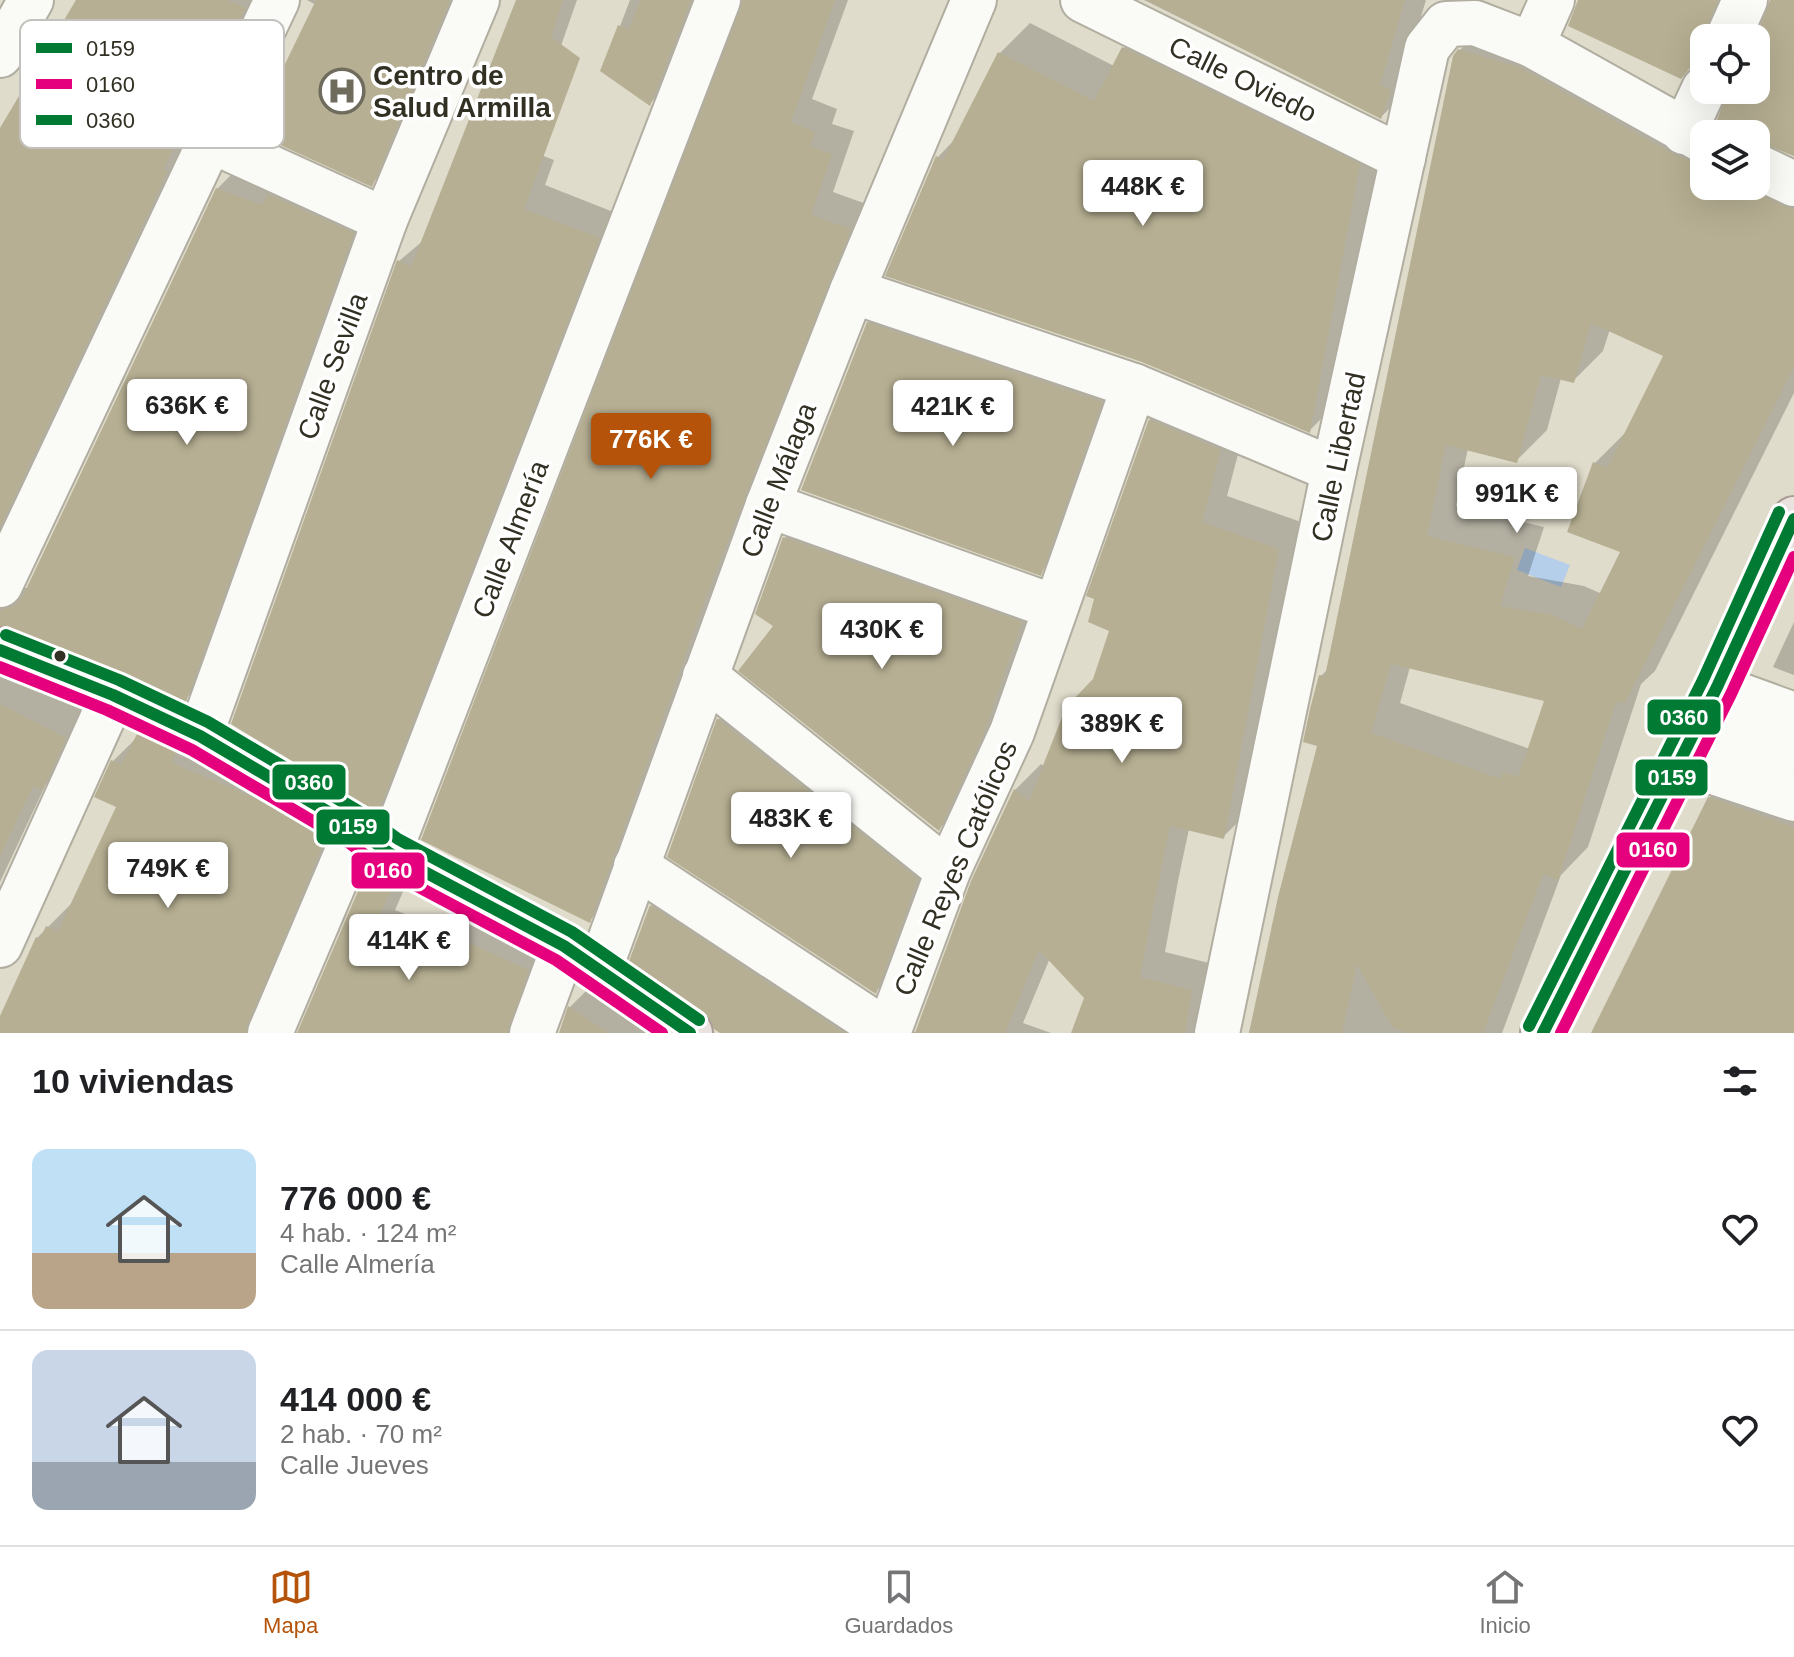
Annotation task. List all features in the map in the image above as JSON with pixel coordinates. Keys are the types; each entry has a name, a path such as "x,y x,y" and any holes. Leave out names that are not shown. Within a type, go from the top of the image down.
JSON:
{"main road":[{"path":"1543,1033 1708,705 1794,519"},
{"path":"0,650 113,695 200,736 373,841 582,957 690,1033"}],"street":[{"path":"0,55 31,0"},
{"path":"267,20 277,0"},
{"name":"Calle Sevilla","path":"200,736 385,220 477,0"},
{"name":"Calle Almería","path":"270,1033 373,841 718,0"},
{"name":"Calle Málaga","path":"532,1033 636,866 768,505 852,291 974,0"},
{"name":"Calle Oviedo","path":"1083,0 1403,158"},
{"path":"1532,45 1552,0"},
{"path":"1734,24 1745,0"},
{"name":"Calle Libertad","path":"1217,1033 1334,470 1427,48 1446,24 1475,23 1532,45 1690,134"},
{"path":"0,585 206,148"},
{"path":"228,148 385,220"},
{"path":"1770,173 1794,184"},
{"path":"852,291 1134,386 1334,470"},
{"name":"Calle Reyes Católicos","path":"888,1033 948,871 1012,732 1134,386"},
{"path":"768,505 1054,607"},
{"path":"705,676 948,871"},
{"path":"0,945 113,695"},
{"path":"1708,705 1794,715"},
{"path":"1708,705 1794,754"},
{"path":"1680,761 1794,799"},
{"path":"636,866 888,1033"}],"water":[{"path":"1525,548 1570,565 1561,587 1517,570"}],"building":[{"path":"76,0 227,0 246,8 240,20 64,20"},
{"name":"Centro de Salud Armilla","path":"316,0 450,0 372,187 284,147 284,66"},
{"path":"516,0 563,0 551,37 580,58 524,209 600,238 378,813 231,724 397,260 411,267"},
{"path":"640,0 691,0 650,106 600,71 618,25 629,29"},
{"path":"742,0 835,0 791,122 815,132 810,147 832,154 811,215 851,229 710,586 590,923 421,840"},
{"path":"1146,0 1405,0 1380,85 1391,90 1381,119"},
{"path":"1578,0 1718,0 1707,24 1690,24 1690,68 1681,79 1568,26"},
{"path":"1770,0 1794,0 1794,156 1770,147 1770,120 1717,120 1723,104 1770,104 1770,24 1761,24"},
{"path":"1122,47 1360,164 1310,433 1142,362 885,276 936,156 943,160 998,52 1094,101"},
{"path":"1458,49 1521,68 1690,161 1690,200 1770,198 1794,209 1794,367 1625,703 1616,702 1558,880 1543,874 1483,1033 1407,1033 1392,1027 1357,964 1342,1033 1249,1033 1278,897 1317,746 1303,742 1310,709 1319,675 1325,676 1453,56","holes":["1591,323 1663,356 1607,468 1593,462 1567,532 1620,552 1582,629 1553,615 1500,606 1515,557 1427,536 1446,445 1517,463 1541,375 1574,383","1391,664 1544,701 1518,777 1503,772 1501,779 1371,733"]},
{"path":"20,94 20,148 174,148 163,169 168,171 0,527 0,128"},
{"path":"216,188 262,205 267,194 354,233 186,702 122,672 0,626 0,610 14,606 23,596"},
{"path":"867,322 1102,402 1041,576 801,490"},
{"path":"1149,419 1221,450 1202,522 1279,549 1224,839 1170,826 1153,909 1140,977 1192,990 1185,1033 1071,1033 1084,998 1039,950 1005,1033 915,1033 971,881 1014,789 1029,801 1066,707 1093,679 1109,631 1088,622 1094,599 1086,596"},
{"path":"783,537 1022,622 982,738 939,831 738,671 773,626 755,614"},
{"path":"0,704 66,738 43,790 33,786 0,856"},
{"path":"717,718 918,879 876,994 667,857"},
{"path":"137,734 176,752 172,763 257,799 325,839 246,1033 0,1033 0,1016 36,937 40,939 46,926 58,931 116,807 94,797 111,760 121,765"},
{"path":"1708,797 1794,827 1794,1033 1591,1033"},
{"path":"368,868 394,884 371,935 436,961 448,934 529,970 508,1033 297,1033"},
{"path":"650,905 844,1033 720,1033 704,1012 629,961"},
{"path":"568,1006 608,1033 559,1033"}],"transit line":[{"name":"0360","path":"1529,1026 1703,680 1779,512"},
{"name":"0159","path":"1543,1033 1717,687 1794,519"},
{"name":"0160","path":"1561,1033 1731,694 1794,557"},
{"name":"0360","path":"6,635 119,680 208,722 365,815 398,839 572,932 699,1020"},
{"name":"0159","path":"0,650 113,695 200,736 357,829 389,853 564,946 690,1033"},
{"name":"0160","path":"0,667 107,710 192,750 348,842 381,867 556,960 662,1033"}],"place":[{"name":"Centro de Salud Armilla","path":"342,91"}]}
